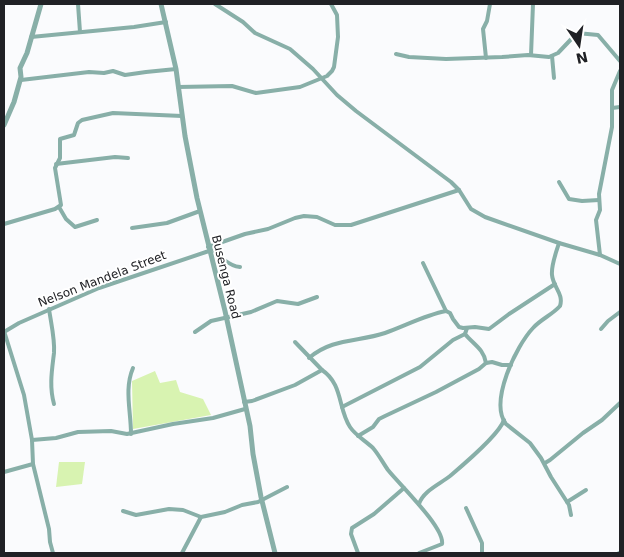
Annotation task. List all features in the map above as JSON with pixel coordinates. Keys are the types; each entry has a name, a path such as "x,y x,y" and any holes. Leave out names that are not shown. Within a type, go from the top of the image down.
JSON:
{"street":[{"path":"4,125 14,102 20,80 20,68 27,53 41,4"},
{"path":"78,4 80,32"},
{"name":"Busenga Road","path":"161,4 176,70 182,116 200,211 227,318 262,500 275,553"},
{"path":"214,4 243,22 256,33 290,49 356,111 451,182 459,190 471,209 477,213 559,243 600,255 620,264"},
{"path":"178,88 232,86 256,93 300,87 327,76 332,71 338,37 337,15 332,4"},
{"path":"486,58 483,29 487,21 490,4"},
{"path":"531,55 533,4"},
{"path":"31,37 166,22"},
{"path":"396,54 421,58 486,58 531,55 544,57 552,56 558,52 575,34 595,34 601,37 620,61"},
{"path":"552,56 554,78"},
{"path":"20,80 89,72 104,74 113,71 125,76 146,72 176,70"},
{"path":"600,255 596,220 600,210 602,179 611,132 612,90 620,71"},
{"path":"612,108 620,107"},
{"path":"97,220 75,227 66,219 59,207 61,202 55,172 56,164 60,158 60,139 74,134 78,123 82,120 113,113 182,116"},
{"path":"56,164 115,157 128,158"},
{"path":"559,182 569,199 582,201 600,200"},
{"name":"Nelson Mandela Street","path":"4,332 49,309 99,288 239,236 268,230 295,218 304,216 317,217 335,225 351,225 459,190"},
{"path":"4,224 59,207"},
{"path":"132,228 167,223 200,211"},
{"path":"419,504 424,496 488,440 499,429 504,420 502,390 516,352 532,328 560,306 561,296 555,284 552,269 559,243"},
{"path":"209,248 229,264 240,268"},
{"path":"423,263 446,311 450,313 456,325 463,328 489,329 555,284"},
{"path":"195,332 211,321 251,312 277,301 298,304 317,297"},
{"path":"49,309 54,345 51,394 54,404"},
{"path":"309,358 337,342 378,335 413,321 446,311"},
{"path":"601,329 620,312"},
{"path":"342,407 420,367 436,356 453,340 465,334 468,328"},
{"path":"4,332 24,395 32,440 33,464 53,553"},
{"path":"465,334 479,347 486,363"},
{"path":"295,342 309,358 331,377 340,395 346,421 354,432 376,451 388,470 419,504 436,529 443,542 442,544 419,553"},
{"path":"358,436 373,427 379,419 436,392 479,369 486,363 492,362 502,366 511,365"},
{"path":"131,434 128,395 133,368"},
{"path":"244,402 252,401 295,385 322,370"},
{"path":"544,463 602,420 620,403"},
{"path":"32,440 56,438 78,432 95,431 131,434 173,424 213,418 245,409"},
{"path":"504,420 530,443 567,502 571,515"},
{"path":"4,472 33,464"},
{"path":"123,511 136,515 169,509 183,510 201,517 258,502 287,487"},
{"path":"358,553 351,534 352,528 374,514 404,488"},
{"path":"567,502 586,490"},
{"path":"466,508 482,543 482,553"},
{"path":"182,553 201,517"}],"green space":[{"path":"155,371 160,383 176,380 180,392 203,399 211,415 133,429 132,381"},
{"path":"59,462 85,462 82,484 56,487"}]}
